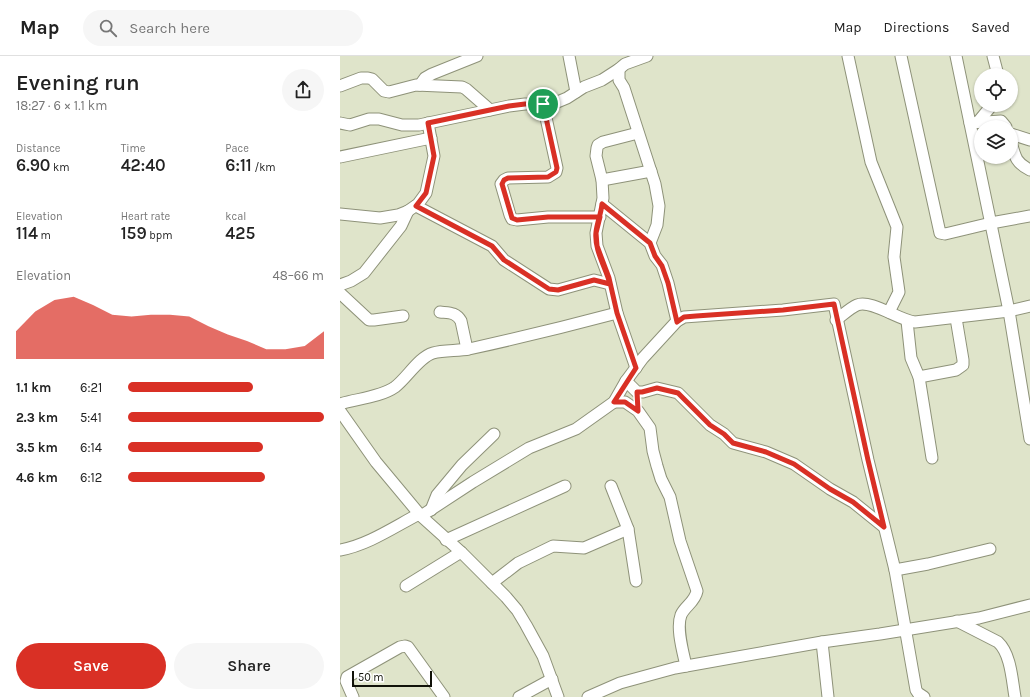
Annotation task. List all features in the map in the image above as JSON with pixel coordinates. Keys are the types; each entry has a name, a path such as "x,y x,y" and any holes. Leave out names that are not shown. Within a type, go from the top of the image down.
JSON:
{"street":[{"path":"420,85 425,78 432,74 477,56"},
{"path":"569,56 576,92"},
{"path":"340,123 350,125 369,119 379,119 402,125 419,125 525,104 555,103 567,98 584,86 602,80 625,64 647,56"},
{"path":"848,56 871,162 897,227 894,254 899,292 889,312"},
{"path":"901,56 940,233 945,234 991,223 1030,216"},
{"path":"956,56 974,123"},
{"path":"993,56 996,68"},
{"path":"619,69 619,80 624,88 651,170 659,206 657,225 650,243"},
{"path":"340,86 361,78 368,78 384,91 389,92 420,85 462,87 490,110"},
{"path":"543,104 557,168 556,172 548,177 508,178 504,180 502,184 510,215 512,218 517,220 548,217 600,217"},
{"path":"977,120 985,112"},
{"path":"340,284 351,281 364,273 401,226 412,208 426,193 434,156 428,123"},
{"path":"636,368 617,313 610,284 597,246 596,233 602,204 602,180 596,156 596,148 603,142 638,133"},
{"path":"1018,136 1030,140"},
{"path":"340,156 431,138"},
{"path":"1018,162 1023,167 1030,170"},
{"path":"981,164 1009,311 1030,438"},
{"path":"602,180 651,170"},
{"path":"602,204 650,243 655,256 662,266 668,283 677,322"},
{"path":"412,208 492,246 504,260 549,289 558,290 594,280 610,284"},
{"path":"340,214 380,218 398,215 412,208"},
{"path":"340,293 369,320 403,316"},
{"path":"340,550 351,548 431,510 473,482 529,448 576,429 614,402 642,358 677,322 684,317 783,310 834,304 836,320 843,345 868,460 895,570 916,690 920,696"},
{"path":"836,320 858,304 880,308 915,322 1009,311 1030,306"},
{"path":"440,312 453,313 461,321 467,349"},
{"path":"340,404 385,392 394,388 404,380 421,360 433,353 467,349 553,330 617,313"},
{"path":"919,378 956,370 963,365 956,318"},
{"path":"907,320 911,358 919,378 932,458"},
{"path":"626,381 637,392 638,411"},
{"path":"637,392 657,388 678,393 710,425 724,434 733,443 766,452 794,464 830,489 853,502 884,527"},
{"path":"614,402 625,402 638,411 650,428 653,452 657,466 661,479 670,497 680,541 697,591 694,599 682,614 680,621 680,632 686,666"},
{"path":"340,411 376,462 420,515 461,552 506,597 526,625 543,656 558,697"},
{"path":"431,510 437,495 462,465 494,434"},
{"path":"446,540 565,486"},
{"path":"611,486 628,529 636,580"},
{"path":"492,583 518,563 553,546 584,548 628,529"},
{"path":"895,570 928,564 990,549"},
{"path":"406,586 461,552"},
{"path":"588,697 620,682 686,666 822,642 979,618 1030,605"},
{"path":"957,621 998,642 1002,646 1007,656 1015,697"},
{"path":"822,642 828,697"},
{"path":"347,692 347,677 400,647 406,646 444,697"},
{"path":"519,697 552,679"}],"route":[{"path":"543,104 509,106 428,123 434,156 426,193 416,206 492,246 500,258 549,289 558,290 591,280 598,280 610,284 597,246 596,233 600,214 602,204 650,243 655,256 662,266 668,283 677,322 684,317 783,310 834,304 836,320 884,527 853,502 830,489 794,464 766,452 733,443 724,434 710,425 678,393 657,388 637,392 638,411 625,402 614,402 626,381 636,368 617,313 609,278 597,246 596,233 600,217 548,217 517,220 512,218 510,215 502,184 504,180 508,178 548,177 556,172 557,168 543,104"}]}
